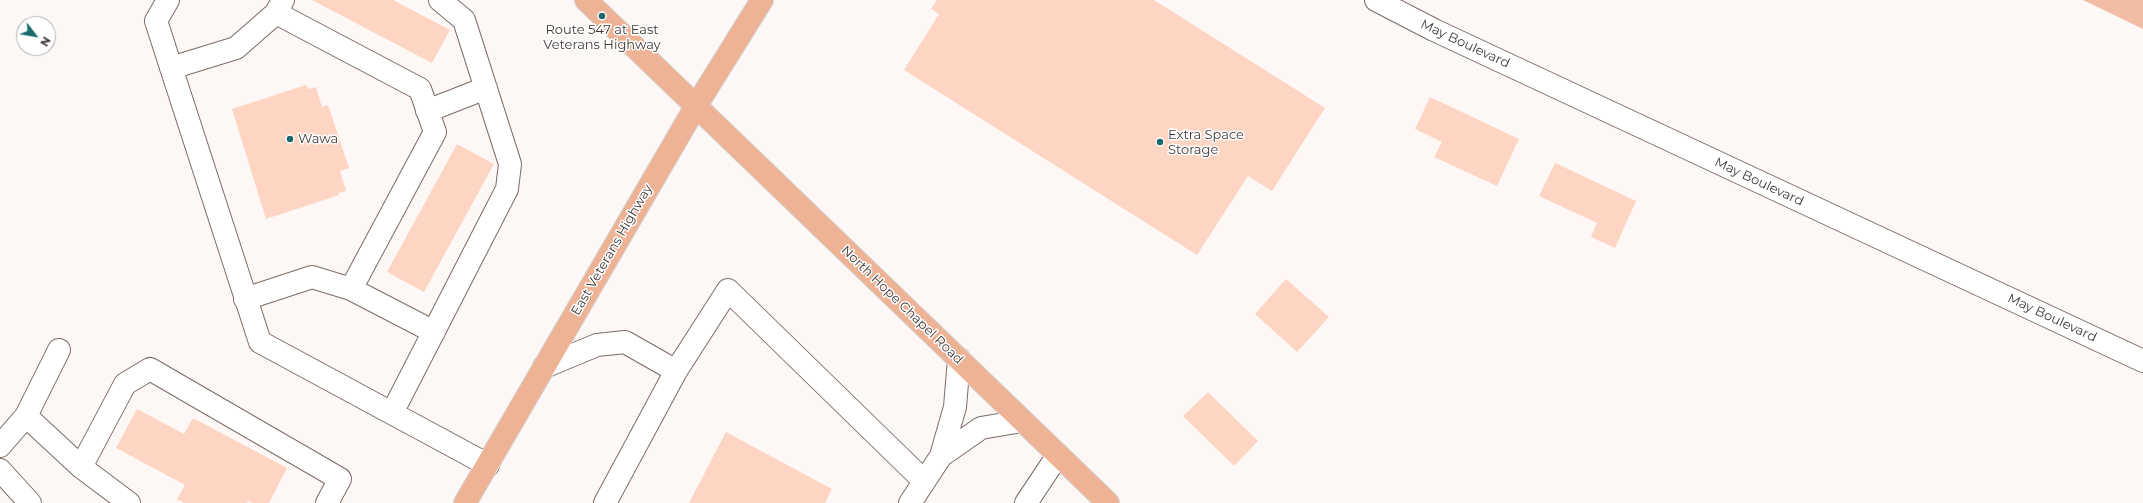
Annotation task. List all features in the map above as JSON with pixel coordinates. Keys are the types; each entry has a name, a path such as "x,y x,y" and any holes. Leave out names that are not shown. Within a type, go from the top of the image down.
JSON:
{"main road":[{"name":"North Hope Chapel Road","path":"586,0 1108,503"},
{"name":"East Veterans Highway","path":"465,503 696,106 762,0"}],"street":[{"path":"168,0 156,21 260,342 488,465"},
{"path":"392,413 507,189 510,164 464,20 440,0"},
{"name":"May Boulevard","path":"1376,0 1434,30 2143,361"},
{"path":"171,68 236,48 280,7 420,88 435,132 351,289"},
{"path":"427,111 486,88"},
{"path":"246,299 312,277 351,289 434,332"},
{"path":"605,503 676,372 728,290 924,481"},
{"path":"544,367 597,345 625,342 676,372"},
{"path":"0,446 26,416 59,350"},
{"path":"910,503 941,456 955,407 959,359"},
{"path":"81,467 125,384 150,369 340,479 327,503"},
{"path":"26,416 81,467 129,503"},
{"path":"941,456 981,428 1022,421"},
{"path":"1026,503 1058,455"},
{"path":"0,470 30,503"}],"shaded area":[{"path":"2083,0 2143,0 2143,29"}],"building":[{"path":"312,0 393,0 450,30 432,63"},
{"name":"Extra Space Storage","path":"937,0 1154,0 1325,108 1272,191 1248,176 1197,255 904,70 939,14 931,9"},
{"name":"Wawa","path":"306,85 309,89 316,87 322,107 328,105 349,168 340,171 346,191 338,193 339,195 266,219 232,109"},
{"path":"1430,97 1519,139 1497,186 1434,157 1442,142 1415,129"},
{"path":"457,144 494,164 424,292 387,272"},
{"path":"1555,163 1636,201 1615,248 1591,237 1597,223 1539,196"},
{"path":"1286,279 1329,317 1297,352 1255,314"},
{"path":"1208,392 1258,441 1234,466 1183,416"},
{"path":"137,409 184,434 193,418 287,468 269,503 253,503 248,501 247,503 185,503 177,499 185,485 116,448"},
{"path":"726,432 832,489 825,503 689,503"}],"place":[{"name":"Route 547 at East Veterans Highway","path":"602,16"},
{"name":"Wawa","path":"290,139"},
{"name":"Extra Space Storage","path":"1160,142"}]}
